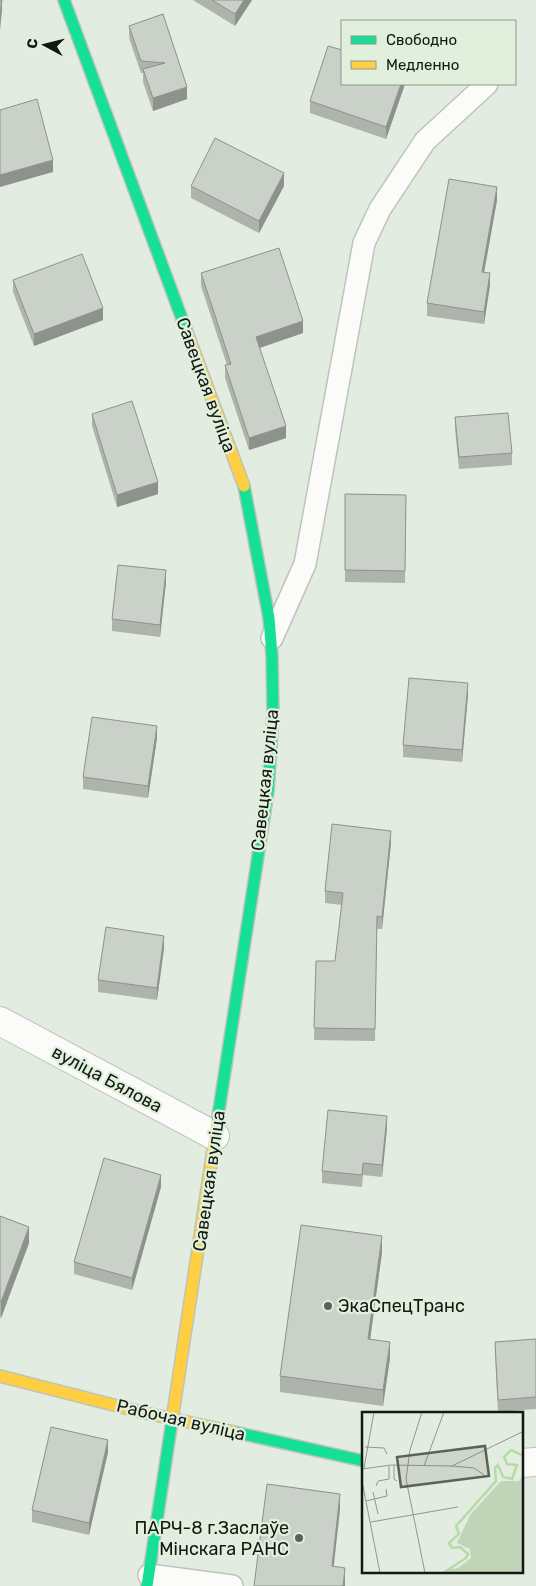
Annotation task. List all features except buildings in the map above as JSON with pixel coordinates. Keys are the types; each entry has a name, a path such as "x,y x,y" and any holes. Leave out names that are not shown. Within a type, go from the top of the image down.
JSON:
{"main road":[{"name":"Савецкая вуліца","path":"64,0 244,486 260,555 272,638 273,704 268,791 148,1581"},
{"name":"Рабочая вуліца","path":"0,1376 174,1419 362,1461"}],"street":[{"name":"вуліца Бялова","path":"0,1022 215,1136"}],"lane":[{"path":"272,638 304,564 364,243 380,209 426,141 486,85"},
{"path":"148,1581 232,1586"}],"traffic: fast":[{"path":"64,0 188,335"},
{"path":"217,1123 268,791 273,714 269,618 244,486"},
{"path":"147,1586 173,1414"},
{"path":"234,1432 362,1461"}],"traffic: slow":[{"path":"188,335 244,486"},
{"path":"173,1414 217,1123"},
{"path":"0,1376 141,1412 234,1432"}],"place":[{"name":"ЭкаСпецТранс","path":"328,1306"},
{"name":"ПАРЧ-8 г.Заслаўе Мінскага РАНС","path":"299,1538"}]}
